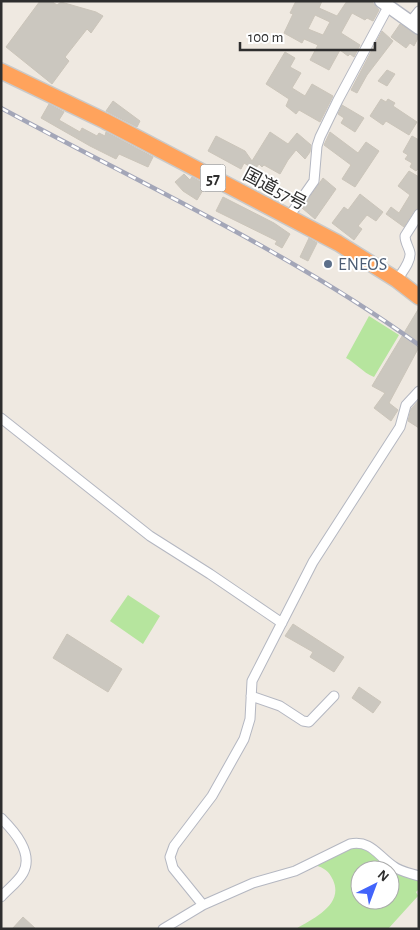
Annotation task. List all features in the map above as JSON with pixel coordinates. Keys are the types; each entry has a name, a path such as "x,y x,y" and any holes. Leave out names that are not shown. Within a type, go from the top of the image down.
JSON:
{"highway":[{"name":"国道57号","path":"1,71 105,121 338,243 397,280 419,297"}],"street":[{"path":"288,218 314,181 317,146 320,137 385,4 414,25 419,11"},
{"path":"397,280 409,261 410,253 405,236 419,214"},
{"path":"203,905 173,868 170,857 174,846 212,796 244,739 250,719 252,680 313,562 400,427 406,406 419,390"},
{"path":"1,418 150,536 282,623"},
{"path":"251,696 280,706 303,721 309,722 334,696"},
{"path":"1,818 14,830 20,841 25,860 23,872 1,897"},
{"path":"163,929 203,905 253,883 294,872 350,844 368,845 393,866 419,876"}],"green space":[{"path":"369,316 399,335 374,377 346,358"},
{"path":"128,595 160,616 143,644 110,621"},
{"path":"356,847 383,860 350,860 350,910 400,910 400,869 419,880 419,889 416,892 418,896 388,929 296,929 325,910 331,904 334,897 335,889 330,874 315,865"}],"building":[{"path":"40,1 51,1 57,5 61,2 96,12 103,16 91,33 87,29 65,57 69,61 52,84 6,47"},
{"path":"296,1 322,1 319,8 337,16 347,1 371,1 379,10 373,21 367,18 365,20 352,13 341,33 360,45 354,57 350,54 348,56 340,50 329,70 310,60 318,45 304,39 302,43 284,33 293,14 290,13","holes":["315,15 330,22 323,35 308,29"]},
{"path":"400,24 419,36 414,46 410,43 406,48 391,37"},
{"path":"382,31 393,41 367,75 357,93 351,90"},
{"path":"285,52 295,58 290,67 301,73 292,88 305,96 312,84 333,96 320,122 299,110 296,114 286,106 289,99 266,84"},
{"path":"387,70 395,74 387,86 378,81"},
{"path":"381,99 386,102 388,99 395,103 393,106 417,122 409,135 386,121 383,125 370,116"},
{"path":"113,101 140,121 137,127 106,111"},
{"path":"49,104 64,112 59,120 80,132 82,128 97,136 99,133 105,136 106,132 153,157 148,167 119,154 116,159 41,118"},
{"path":"342,105 364,118 355,132 341,123 344,118 338,114"},
{"path":"270,132 288,144 297,133 311,145 310,152 305,159 296,150 280,174 259,164 256,168 260,173 244,163 241,169 208,151 216,136 245,151 252,161"},
{"path":"330,132 358,153 366,142 379,151 355,187 342,179 351,165 324,145"},
{"path":"412,136 419,140 419,168 416,171 410,167 412,163 405,159 408,155 403,152"},
{"path":"409,171 419,177 419,208 414,211 404,227 386,214 391,207 399,213 410,195 398,186"},
{"path":"184,174 190,180 192,177 206,185 197,200 183,191 175,182"},
{"path":"323,178 336,189 315,219 302,208"},
{"path":"360,194 383,212 376,221 367,215 358,226 362,229 354,240 332,223 344,207 348,210"},
{"path":"223,197 274,223 290,234 282,248 275,244 277,241 216,211"},
{"path":"309,238 317,243 308,261 300,257"},
{"path":"419,308 419,347 389,403 398,410 391,421 374,408 385,393 372,386"},
{"path":"419,400 419,428 408,421 411,409"},
{"path":"293,624 344,657 334,672 310,657 313,652 285,636"},
{"path":"67,634 122,669 108,692 53,658"},
{"path":"359,687 381,702 373,713 352,698"},
{"path":"23,917 36,929 12,929"}],"railway":[{"path":"1,108 267,249 319,279 419,345"}],"place":[{"name":"ENEOS","path":"328,264"}]}
